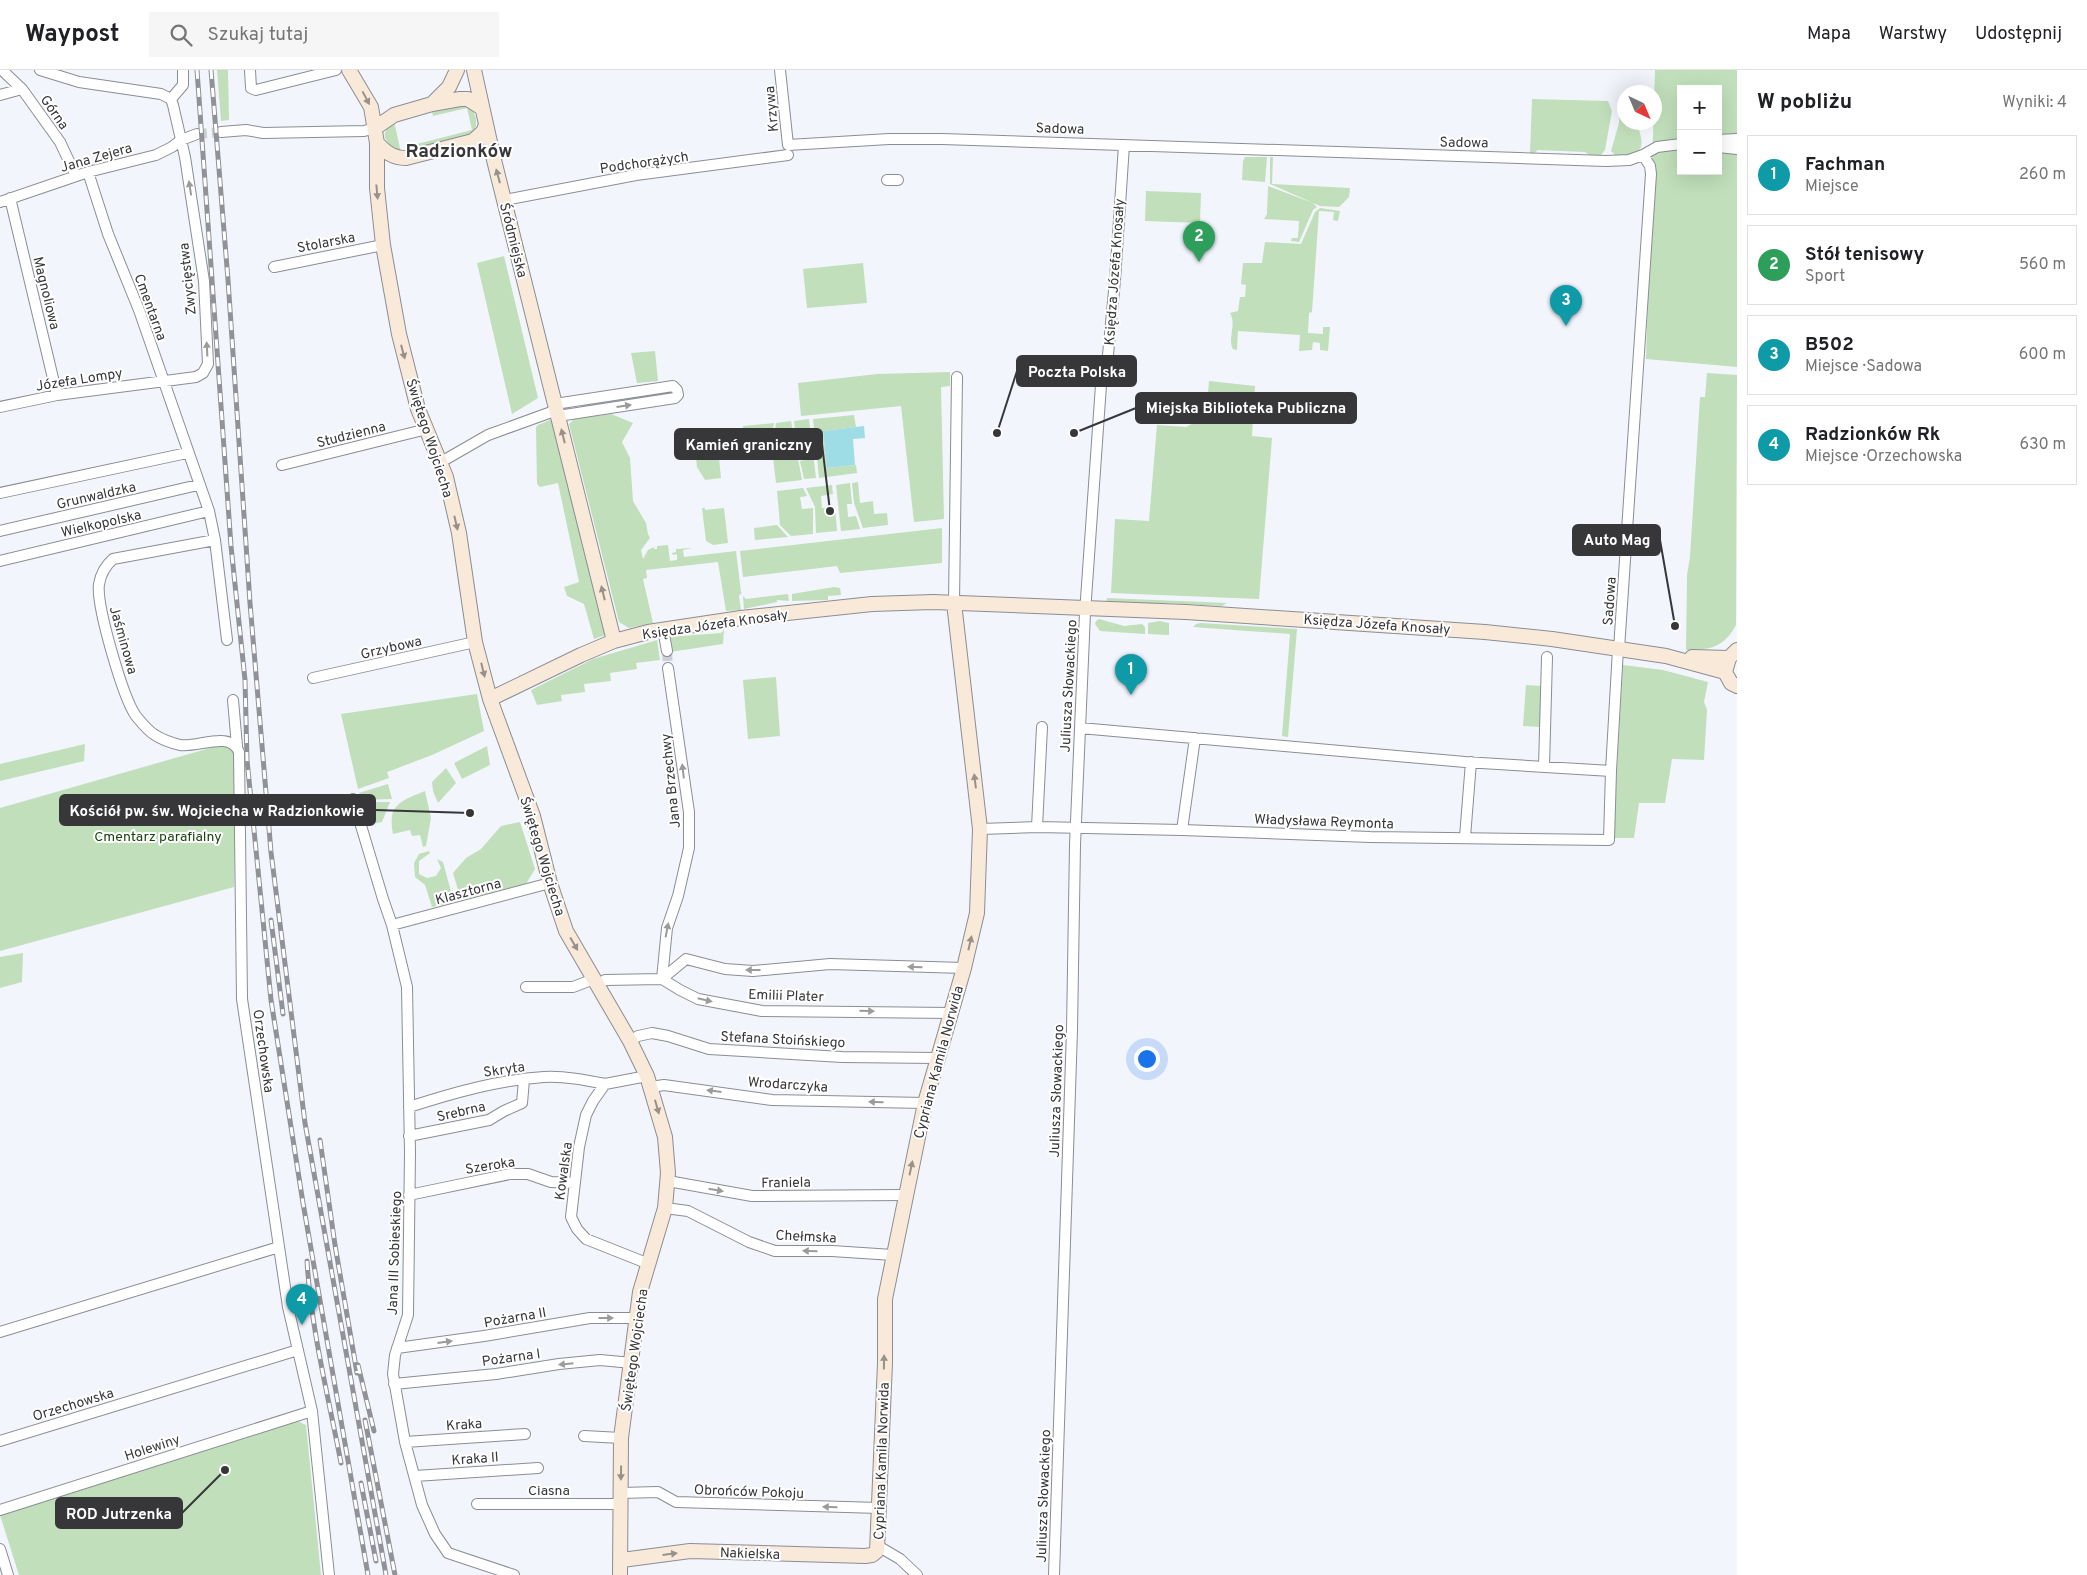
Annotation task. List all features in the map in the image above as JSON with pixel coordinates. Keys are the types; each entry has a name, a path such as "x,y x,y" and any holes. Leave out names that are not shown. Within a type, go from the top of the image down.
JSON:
{"street":[{"name":"Górna","path":"2,70 22,89 60,142 76,176"},
{"path":"40,70 79,82 154,92 170,99 183,85 183,70"},
{"path":"250,70 251,88 256,90 336,70"},
{"name":"Świętego Wojciecha","path":"349,70 368,100 375,128 377,188 383,245 399,334 418,409 441,462 459,533 475,642 490,699 533,816 550,883 566,931 630,1042 649,1081 665,1137 668,1181 665,1208 640,1292 621,1438 622,1560 620,1575"},
{"path":"432,104 449,87 457,70"},
{"name":"Śródmiejska","path":"474,70 614,641"},
{"name":"Krzywa","path":"780,70 788,150"},
{"path":"0,95 22,89"},
{"name":"Zwycięstwa","path":"163,381 196,376 203,373 208,364 204,281 178,118 170,99"},
{"path":"221,132 246,130 263,133 364,131 375,128 394,115 432,104 468,99 482,108"},
{"path":"377,143 389,154 398,158 406,158 473,141 483,132 486,125"},
{"name":"Jana Zejera","path":"5,200 88,172 156,155 172,147 180,140 197,134"},
{"name":"Sadowa","path":"788,150 889,140 942,139 1606,161 1629,160 1643,155 1650,166 1651,174 1619,649"},
{"path":"1722,140 1737,139"},
{"path":"1643,155 1661,146 1677,144"},
{"name":"Księdza Józefa Knosały","path":"1086,608 1101,385 1108,355 1124,145"},
{"path":"1722,147 1737,149"},
{"name":"Podchorążych","path":"505,200 636,175 788,150"},
{"name":"Cmentarna","path":"88,172 198,485 209,511 215,540 227,640"},
{"path":"887,180 898,180"},
{"name":"Magnoliowa","path":"5,200 58,395"},
{"name":"Stolarska","path":"274,267 383,245"},
{"path":"954,603 957,377"},
{"name":"Józefa Lompy","path":"0,407 58,395 163,381"},
{"path":"441,462 488,435 557,410 673,386 677,390 678,395 675,398 557,410"},
{"name":"Studzienna","path":"282,465 427,429"},
{"path":"0,493 187,453"},
{"name":"Grunwaldzka","path":"0,531 198,485"},
{"name":"Wielkopolska","path":"0,561 209,511"},
{"name":"Jaśminowa","path":"215,540 113,559 104,566 99,585 99,607 124,692 135,715 154,734 180,745 227,741 238,749"},
{"name":"Księdza Józefa Knosały","path":"490,699 614,641 663,629 872,604 933,602 1186,612 1450,629 1552,639 1666,656 1725,672"},
{"name":"Cypriana Kamila Norwida","path":"878,1549 885,1299 925,1103 964,968 976,913 980,829 954,603"},
{"name":"Juliusza Słowackiego","path":"1054,1575 1072,1030 1076,828 1086,608"},
{"path":"663,629 667,652"},
{"name":"Grzybowa","path":"313,678 475,642"},
{"name":"Władysława Reymonta","path":"980,829 1037,827 1609,840 1611,770 1619,649"},
{"path":"1733,654 1725,672 1731,682 1737,687"},
{"name":"Księdza Józefa Knosały","path":"1666,656 1733,654"},
{"path":"1544,767 1548,657"},
{"name":"Jana Brzechwy","path":"662,979 667,928 678,896 689,848 689,812 668,668"},
{"name":"Orzechowska","path":"233,700 238,749 242,998 288,1307 312,1411 329,1575"},
{"path":"1037,827 1042,727"},
{"path":"1080,728 1471,762 1611,770"},
{"path":"1182,830 1195,738"},
{"path":"1465,837 1471,762"},
{"name":"Jana III Sobieskiego","path":"353,799 382,899 392,925 407,986 409,1107 408,1315 397,1348 392,1374 405,1442 422,1505 435,1534 448,1553 514,1575"},
{"name":"Klasztorna","path":"392,925 550,883"},
{"path":"526,987 573,987 605,980 662,979 686,959 725,969 753,971 830,964 964,968"},
{"name":"Emilii Plater","path":"662,979 698,999 762,1011 951,1013"},
{"name":"Stefana Stoińskiego","path":"630,1042 638,1036 652,1033 709,1048 842,1057 938,1058"},
{"name":"Skryta","path":"409,1107 461,1090 545,1077 573,1078 605,1084"},
{"name":"Srebrna","path":"409,1136 489,1120 522,1103 524,1080"},
{"path":"605,1084 649,1081"},
{"name":"Wrodarczyka","path":"649,1081 664,1085 772,1100 925,1103"},
{"name":"Kowalska","path":"605,1084 586,1115 579,1147 571,1217 577,1229 586,1239 649,1264"},
{"name":"Szeroka","path":"409,1195 510,1174 528,1174 551,1182 575,1182"},
{"name":"Franiela","path":"668,1181 752,1196 906,1195"},
{"name":"Chełmska","path":"665,1208 688,1211 749,1242 775,1251 832,1251 893,1256"},
{"path":"0,1332 279,1247"},
{"name":"Pożarna II","path":"397,1348 484,1336 590,1318 637,1318"},
{"name":"Orzechowska","path":"0,1441 298,1350"},
{"name":"Pożarna I","path":"394,1384 496,1374 559,1364 600,1360 632,1363"},
{"name":"Holewiny","path":"0,1510 312,1411"},
{"name":"Kraka","path":"405,1442 525,1434"},
{"path":"584,1436 621,1438"},
{"name":"Kraka II","path":"415,1476 538,1468"},
{"name":"Obrońców Pokoju","path":"621,1498 658,1492 676,1502 879,1508"},
{"name":"Ciasna","path":"477,1504 621,1498"},
{"path":"0,1549 8,1575"},
{"path":"878,1549 900,1559 917,1575"},
{"name":"Nakielska","path":"622,1560 690,1551 865,1556 872,1555 878,1549"}],"green space":[{"path":"217,70 228,70 229,120 221,121"},
{"path":"1655,70 1737,70 1737,367 1646,359 1653,130 1662,130 1662,85 1655,85"},
{"path":"1532,99 1608,101 1612,111 1605,150 1601,155 1589,155 1585,152 1538,150 1530,153"},
{"path":"460,104 470,105 475,114 476,126 469,138 407,153 405,147 472,130 467,108 433,116 432,112"},
{"path":"394,121 401,153 388,143 385,135 389,126"},
{"path":"1617,130 1639,130 1642,144 1637,151 1616,156 1611,151"},
{"path":"1245,157 1267,157 1265,182 1242,180"},
{"path":"1270,157 1273,157 1272,184 1350,188 1349,197 1339,207 1320,206 1270,184"},
{"path":"1268,186 1313,203 1317,207 1313,210 1299,242 1291,241 1292,238 1298,238 1299,221 1264,219 1267,214"},
{"path":"1146,191 1201,193 1200,223 1145,221"},
{"path":"1320,208 1340,211 1338,221 1333,220 1334,212 1319,211 1312,312 1309,313 1308,333 1323,334 1323,327 1330,327 1328,351 1320,350 1320,343 1313,342 1312,350 1299,351 1300,335 1238,331 1237,350 1233,349 1231,341 1233,322 1230,313 1238,311 1240,297 1245,297 1246,285 1241,284 1243,263 1262,263 1265,242 1301,244 1315,212"},
{"path":"504,256 538,398 512,414 477,263"},
{"path":"863,263 867,303 807,308 803,269"},
{"path":"655,351 658,381 637,383 631,353"},
{"path":"950,372 950,386 941,387 944,519 914,522 901,406 801,416 798,383 877,374"},
{"path":"1707,373 1737,375 1736,625 1726,639 1715,646 1686,650 1687,575 1690,557 1700,397 1705,397"},
{"path":"1209,381 1255,386 1252,436 1272,438 1259,599 1111,593 1115,519 1149,521 1157,425 1186,427 1206,416"},
{"path":"611,414 633,423 622,442 630,458 633,501 646,523 650,538 641,550 643,559 648,550 654,547 654,549 657,549 657,546 668,545 670,561 677,560 677,554 673,555 672,553 676,552 676,549 693,548 683,550 684,557 736,551 742,592 739,596 741,610 726,611 718,562 646,570 647,578 643,579 653,623 629,628 619,622 569,424 574,419"},
{"path":"854,415 856,427 823,431 827,468 856,465 857,473 819,478 813,419"},
{"path":"809,419 816,478 804,479 800,461 809,459 808,447 797,448 794,421"},
{"path":"550,420 555,421 605,635 594,639 584,604 567,596 564,587 579,582 558,483 540,487 537,484 536,427"},
{"path":"791,421 802,480 776,483 772,449 776,423"},
{"path":"774,423 770,449 745,452 743,426"},
{"path":"716,428 721,478 705,480 697,467 693,431"},
{"path":"858,482 860,503 873,501 874,514 887,513 888,525 863,528 854,503 852,483"},
{"path":"850,483 852,504 847,504 848,517 856,516 860,529 841,531 836,485"},
{"path":"832,485 833,494 821,496 822,508 835,507 837,531 816,533 815,507 806,488"},
{"path":"803,488 807,496 800,497 802,509 813,508 813,534 791,536 780,525 777,491"},
{"path":"702,508 705,508 705,510 724,508 728,543 713,545 706,541"},
{"path":"777,525 788,537 755,540 754,528"},
{"path":"942,528 942,563 840,573 837,566 743,577 740,551"},
{"path":"834,587 840,588 841,595 828,596 828,600 792,601 792,594"},
{"path":"788,594 789,601 777,600 777,602 744,609 743,596 746,599"},
{"path":"1107,598 1227,603 1222,606 1106,603"},
{"path":"1099,619 1124,626 1142,624 1145,627 1145,634 1100,631 1095,624"},
{"path":"1160,621 1169,623 1169,635 1148,634 1148,623"},
{"path":"1201,623 1297,629 1288,737 1282,736 1290,634 1193,627"},
{"path":"724,630 723,644 670,652 669,637 721,633"},
{"path":"657,640 660,660 636,663 637,669 610,673 611,681 584,684 585,692 561,695 562,701 537,705 531,690 593,659"},
{"path":"1623,665 1663,670 1708,682 1704,702 1707,710 1704,760 1672,759 1665,803 1639,803 1634,838 1613,838"},
{"path":"776,677 780,736 748,739 743,680"},
{"path":"1526,685 1542,686 1540,727 1523,726"},
{"path":"477,694 484,731 432,755 387,772 389,778 358,789 341,714"},
{"path":"85,744 84,761 0,781 0,764"},
{"name":"Cmentarz parafialny","path":"224,744 236,750 234,887 0,951 0,808"},
{"path":"487,746 490,765 462,779 454,763"},
{"path":"446,768 456,783 438,803 433,791 432,782"},
{"path":"388,784 392,799 361,800 359,793"},
{"path":"425,791 431,818 426,846 423,847 420,835 412,836 410,830 393,834 392,816 394,810 403,801"},
{"path":"366,802 390,802 382,822 372,824 368,811 363,811 362,804"},
{"path":"520,822 535,869 526,884 461,900 453,873 466,858 481,849 501,826"},
{"path":"429,851 430,853 419,861 419,874 427,878 436,876 441,868 437,859 443,862 453,899 449,904 432,907 425,885 415,877 414,863 419,854"},
{"path":"23,953 22,982 0,988 0,957"},
{"path":"295,1420 306,1425 321,1575 19,1575 0,1515"}],"water":[{"path":"864,426 865,438 853,439 855,465 827,468 823,431"}],"tunnel":[{"path":"197,134 221,132"},
{"path":"667,651 668,668"}],"railway":[{"path":"197,70 231,546 245,680 247,760 271,1000 303,1203 368,1575"},
{"path":"211,70 228,280 250,603 271,852 305,1123 386,1575"},
{"path":"271,920 283,1014"},
{"path":"320,1140 335,1245 357,1373"},
{"path":"307,1261 316,1337 341,1463"},
{"path":"358,1365 374,1431"},
{"path":"365,1420 395,1575"},
{"path":"361,1483 376,1561"}],"place":[{"name":"Stół tenisowy","path":"1199,262"},
{"name":"B502","path":"1566,326"},
{"name":"Poczta Polska","path":"997,433"},
{"name":"Miejska Biblioteka Publiczna","path":"1074,433"},
{"name":"Kamień graniczny","path":"830,511"},
{"name":"Auto Mag","path":"1675,626"},
{"name":"Fachman","path":"1131,695"},
{"name":"Kościół pw. św. Wojciecha w Radzionkowie","path":"470,813"},
{"name":"Radzionków Rk","path":"302,1325"},
{"name":"ROD Jutrzenka","path":"225,1470"}],"district":[{"name":"Radzionków","path":"459,150"}]}
